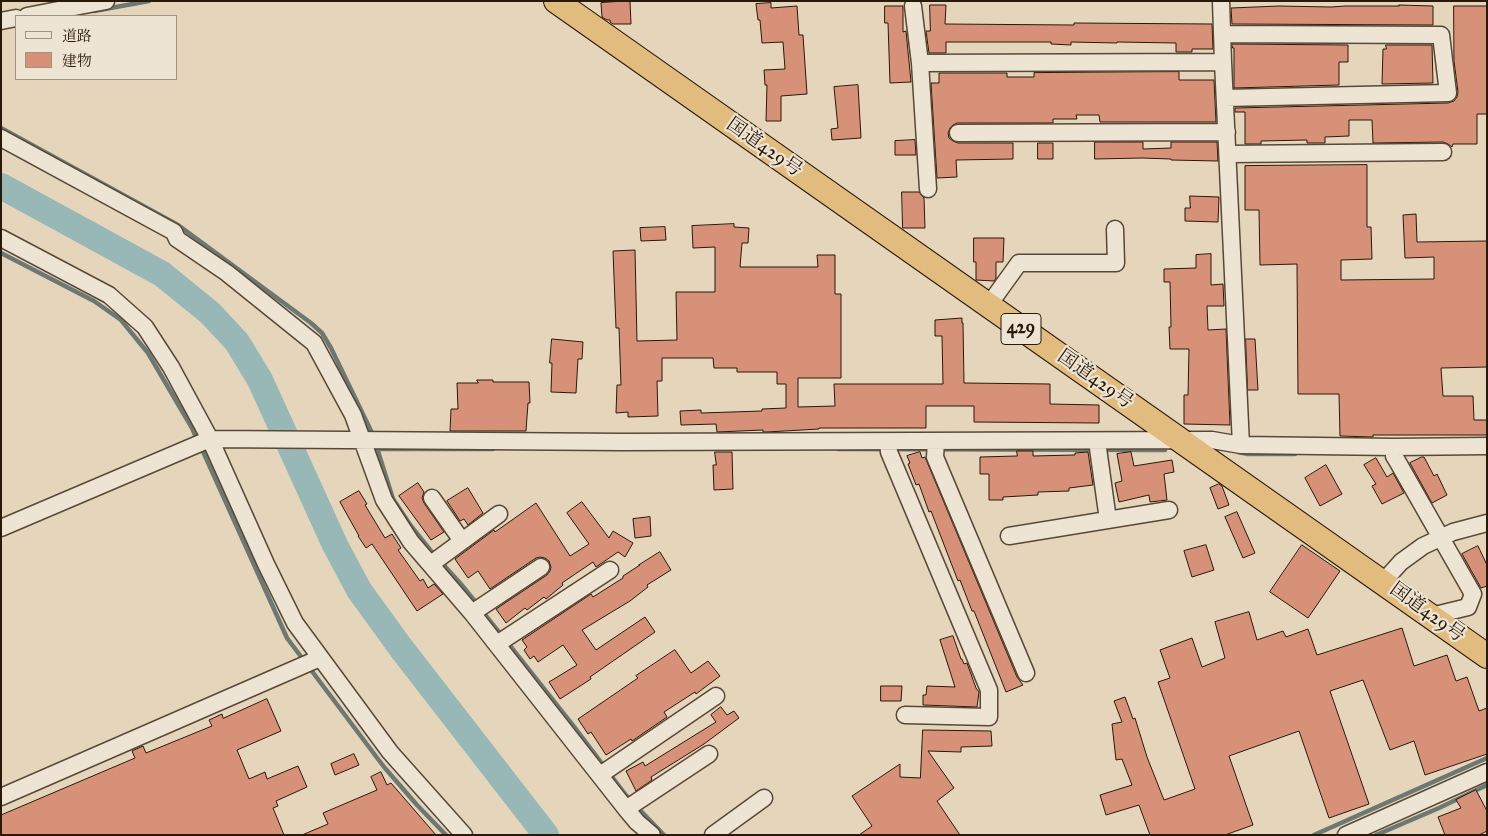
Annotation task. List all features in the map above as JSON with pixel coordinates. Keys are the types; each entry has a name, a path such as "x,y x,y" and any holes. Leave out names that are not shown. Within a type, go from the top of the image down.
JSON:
{"highway":[{"name":"国道429号","path":"556,1 1487,656"}],"street":[{"path":"31,15 106,1"},
{"path":"1222,2 1223,62 1241,444"},
{"path":"913,6 920,63 928,189"},
{"path":"1,21 15,18"},
{"path":"1222,34 1441,35 1448,93 1225,98"},
{"path":"920,63 1223,62"},
{"path":"958,133 1227,132"},
{"path":"1,138 174,232 178,239 227,273 314,343 353,415 371,441 384,500 411,542 436,560 477,609 632,806 637,822 652,835"},
{"path":"1228,154 1443,152"},
{"path":"988,306 1019,263 1116,263 1115,229"},
{"path":"3,241 109,295 145,327 171,368 203,442 296,623 312,662 464,835"},
{"path":"1,528 203,442 273,439 888,447 1098,447 1212,440 1241,444 1394,451 1487,446"},
{"path":"935,446 935,457 1026,673"},
{"path":"888,447 989,690 989,717 905,716"},
{"path":"1098,447 1108,520"},
{"path":"1394,451 1473,594 1468,607 1431,616"},
{"path":"432,498 462,541"},
{"path":"1009,536 1169,510"},
{"path":"436,560 499,514"},
{"path":"1383,582 1401,562 1424,546 1453,532 1487,523"},
{"path":"477,609 541,567"},
{"path":"502,640 610,570"},
{"path":"1,797 312,662"},
{"path":"605,772 716,696"},
{"path":"632,806 709,754"},
{"path":"1346,835 1487,772"},
{"path":"713,835 764,798"}],"building":[{"path":"630,1 631,24 613,24 610,20 602,17 601,3"},
{"path":"771,3 771,8 797,6 799,35 803,35 807,94 781,96 781,121 766,121 767,85 765,85 764,70 785,69 783,42 762,43 760,20 758,20 756,4"},
{"path":"930,5 946,5 945,24 1212,24 1213,49 1192,49 1192,52 1176,52 1176,43 1071,42 1071,45 1051,44 1051,42 946,42 946,53 929,53 926,31 930,31"},
{"path":"885,6 903,6 903,32 906,31 911,82 890,83 888,23 885,23"},
{"path":"1433,6 1433,25 1232,24 1231,8"},
{"path":"1454,6 1487,6 1487,114 1477,114 1477,144 1453,144 1452,147 1443,142 1373,143 1372,120 1349,120 1349,136 1325,137 1325,143 1307,143 1307,140 1261,141 1261,144 1245,144 1245,112 1235,112 1235,108 1448,103 1454,101 1458,92 1454,61"},
{"path":"1232,44 1348,45 1348,62 1339,62 1339,85 1234,88 1234,48"},
{"path":"1386,45 1432,45 1433,83 1382,84 1383,49 1386,49"},
{"path":"1179,72 1179,80 1214,80 1216,122 1100,122 1099,115 1076,115 1077,119 1053,119 1053,123 957,123 950,128 948,133 949,138 953,141 958,143 1013,143 1013,159 956,160 957,177 937,178 931,83 939,83 939,73 1007,73 1007,77 1034,77 1034,73"},
{"path":"858,85 861,138 832,140 831,129 838,128 834,87"},
{"path":"915,140 916,155 895,155 895,141"},
{"path":"1095,142 1143,142 1143,149 1171,148 1171,142 1217,142 1218,161 1142,158 1095,159"},
{"path":"1038,143 1053,143 1053,159 1038,159"},
{"path":"1367,165 1367,227 1371,227 1372,259 1341,260 1341,280 1434,279 1434,257 1405,258 1403,215 1416,214 1417,242 1487,241 1487,367 1441,368 1443,396 1473,396 1474,420 1487,420 1487,435 1340,436 1339,394 1298,394 1297,264 1260,265 1259,210 1245,210 1245,166"},
{"path":"902,192 919,192 924,198 925,228 903,228"},
{"path":"1190,196 1219,197 1218,222 1185,221 1185,208 1190,208"},
{"path":"734,224 734,227 749,228 748,243 742,243 740,267 818,267 817,255 835,255 835,294 841,294 841,378 798,378 798,407 835,406 834,384 943,384 942,336 935,336 935,320 962,318 964,383 1050,384 1050,404 1099,405 1099,423 974,422 974,406 926,406 926,428 819,428 767,432 763,432 763,430 717,432 716,424 681,425 680,411 701,410 701,413 762,411 762,409 786,408 786,384 777,384 777,372 737,372 737,368 714,368 713,358 662,358 662,381 657,381 658,416 628,417 628,412 616,413 617,385 621,385 619,328 616,328 613,251 635,250 637,341 677,340 676,292 715,292 715,247 693,248 692,226"},
{"path":"665,227 666,240 641,241 640,228"},
{"path":"974,238 1004,238 1003,262 996,262 996,278 994,281 976,280"},
{"path":"1211,254 1211,285 1223,284 1224,306 1207,306 1208,330 1226,329 1230,425 1184,424 1184,395 1188,395 1189,349 1170,349 1170,282 1164,282 1164,269 1196,268 1196,255"},
{"path":"552,339 583,342 582,359 578,359 576,393 551,392 552,363 550,363"},
{"path":"1246,339 1255,339 1258,390 1248,390"},
{"path":"477,380 529,382 530,403 528,403 526,431 450,431 451,409 458,409 457,383 478,383"},
{"path":"1017,451 1033,451 1033,456 1075,455 1075,453 1088,452 1093,485 1069,488 1069,491 1038,492 1038,495 1003,497 1003,500 989,500 989,474 980,474 980,457 1017,456"},
{"path":"715,452 732,452 733,489 714,490 713,465 716,465"},
{"path":"920,452 922,458 925,457 1017,677 1023,685 1006,692 974,611 972,611 960,580 958,581 931,511 929,512 919,484 916,485 908,464 910,463 907,456"},
{"path":"1131,452 1134,466 1172,460 1174,472 1164,474 1167,500 1150,502 1149,495 1119,502 1115,483 1122,481 1117,454"},
{"path":"1424,457 1434,476 1437,474 1447,495 1432,503 1410,463"},
{"path":"1376,458 1387,477 1393,473 1404,493 1382,504 1372,486 1376,484 1364,465"},
{"path":"1326,465 1342,494 1320,506 1305,478"},
{"path":"418,483 424,492 422,498 424,503 444,532 431,540 399,496"},
{"path":"1219,484 1222,486 1229,505 1218,509 1210,488"},
{"path":"468,488 483,513 468,525 464,519 460,521 447,501"},
{"path":"359,491 367,504 365,505 385,538 392,534 401,548 398,550 420,581 423,579 428,588 434,584 443,594 417,611 372,544 366,548 340,502"},
{"path":"582,502 609,538 613,531 633,543 625,557 618,552 596,567 593,562 562,583 563,585 546,599 544,597 527,610 525,608 506,623 496,609 547,575 551,567 549,561 545,558 536,558 490,589 478,571 468,578 455,559 494,530 495,532 536,503 570,556 589,544 567,513"},
{"path":"1237,512 1255,553 1243,558 1225,517"},
{"path":"650,517 651,536 635,538 633,519"},
{"path":"1206,545 1214,570 1192,577 1184,551"},
{"path":"1302,545 1340,571 1308,618 1270,592"},
{"path":"1478,546 1487,565 1487,586 1481,588 1462,554"},
{"path":"660,552 671,570 647,585 648,587 630,601 582,630 596,650 645,617 655,632 590,677 591,679 560,699 549,682 577,665 563,645 538,662 534,656 530,659 524,650 527,647 522,640 591,594 593,597 623,578 623,576"},
{"path":"1249,612 1257,640 1283,631 1286,637 1308,629 1317,655 1402,628 1414,666 1447,655 1456,681 1467,677 1479,711 1487,708 1487,754 1425,775 1414,741 1390,750 1363,680 1330,691 1369,804 1329,818 1299,731 1229,756 1253,825 1225,835 1150,835 1139,805 1106,815 1100,795 1132,785 1122,759 1116,760 1112,724 1122,722 1114,701 1125,697 1133,719 1135,718 1147,757 1164,800 1195,789 1158,682 1170,678 1160,650 1192,638 1202,667 1225,658 1215,622"},
{"path":"953,636 961,659 964,664 967,663 979,692 977,707 923,705 923,695 926,695 927,686 955,687 940,640"},
{"path":"675,650 691,673 708,661 720,676 696,694 695,692 664,712 667,717 632,741 631,739 606,755 591,732 588,734 578,719"},
{"path":"881,686 902,686 901,701 881,701"},
{"path":"267,699 281,731 237,750 249,779 265,772 267,779 298,766 307,787 276,801 278,806 273,808 284,835 1,835 1,815 135,758 132,751 143,746 146,753 212,726 209,720 222,714 223,718"},
{"path":"721,707 727,715 734,711 739,718 704,744 651,777 652,780 636,791 626,771 643,762 645,766 716,722 711,715"},
{"path":"923,730 991,731 992,746 961,747 961,752 928,751 954,788 937,801 960,835 859,835 872,826 852,796 900,764 900,777 920,778"},
{"path":"354,754 359,765 335,775 331,764"},
{"path":"381,772 387,785 391,783 436,835 302,835 328,824 323,813 377,790 371,777"},
{"path":"1476,790 1487,811 1487,831 1479,835 1445,835 1438,817 1461,808 1456,800"}],"waterway":[{"path":"94,11 149,1"},
{"path":"1,128 178,225 311,323 322,333 331,348 374,437"},
{"path":"1,186 162,274 210,313 237,342 260,380 335,545 359,590 401,648 546,835"},
{"path":"1,253 94,301 121,320 148,353 192,428 197,440"},
{"path":"376,445 393,499 411,526 435,556"},
{"path":"201,447 287,638 384,767 446,835"},
{"path":"377,449 493,449"},
{"path":"838,449 1165,450"},
{"path":"1238,452 1248,454 1295,454"},
{"path":"440,561 478,605"},
{"path":"482,611 502,636"},
{"path":"507,642 631,801"},
{"path":"1314,835 1487,758"},
{"path":"1376,835 1487,785"},
{"path":"637,807 664,835"}]}
